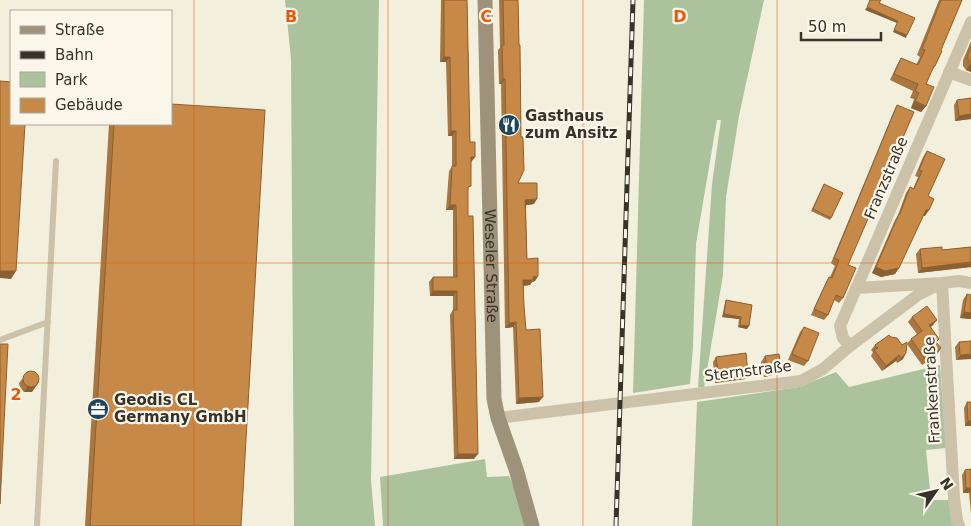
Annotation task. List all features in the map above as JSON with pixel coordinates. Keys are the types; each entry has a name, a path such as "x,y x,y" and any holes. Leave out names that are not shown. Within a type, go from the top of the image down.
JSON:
{"main road":[{"name":"Weseler Straße","path":"486,0 494,399 498,418 516,469 532,526"}],"street":[{"name":"Franzstraße","path":"850,346 843,338 840,326 971,22"},
{"path":"949,72 971,80"},
{"name":"Sternstraße","path":"498,418 801,381 824,369 850,346 918,294 942,282 959,281 971,284"},
{"path":"856,288 942,282"},
{"name":"Frankenstraße","path":"942,282 954,498 959,526"}],"lane":[{"path":"37,526 56,161"},
{"path":"0,340 48,322"}],"green space":[{"path":"285,0 379,0 371,480 375,526 294,526 291,59"},
{"path":"644,0 764,0 739,116 726,197 723,275 704,388 698,387 712,184 721,120 717,120 696,244 690,384 633,393"},
{"path":"940,365 946,448 926,450 931,500 951,500 955,526 692,526 697,402 799,387 836,372 849,387"},
{"path":"485,459 487,477 509,476 516,491 526,526 383,526 380,477"}],"building":[{"path":"444,0 467,0 470,142 475,142 475,157 471,157 471,186 468,187 468,216 473,216 478,454 458,454 453,310 457,310 457,291 433,291 433,277 457,277 456,205 450,205 452,166 456,166 456,131 451,131 450,57 444,57"},
{"path":"503,0 518,0 521,137 523,137 524,170 518,183 537,183 537,199 525,200 527,259 538,258 538,276 533,277 533,280 523,280 526,330 540,329 543,397 519,398 516,322 509,323 505,79 503,79 502,45 504,45"},
{"path":"870,0 881,0 879,3 915,18 907,35 894,30 898,21 867,7"},
{"path":"941,0 962,0 942,51 926,84 934,87 926,106 915,101 919,93 915,91 918,84 894,74 901,58 918,65 925,50 922,49"},
{"path":"971,46 971,63 968,59 968,54"},
{"path":"0,81 10,82 10,125 25,125 16,271 0,271"},
{"path":"971,98 971,114 959,116 957,100"},
{"path":"172,104 265,110 241,526 90,526 114,125 172,125"},
{"path":"897,105 914,112 848,265 856,268 843,298 836,295 828,315 814,309 829,277 832,278 839,260 834,258"},
{"path":"927,151 945,159 928,196 934,199 929,210 926,210 899,268 885,271 876,267 910,187 914,189 922,171 919,170"},
{"path":"824,184 843,193 831,218 813,209"},
{"path":"942,247 942,250 971,247 971,262 922,268 920,249"},
{"path":"967,294 971,295 971,313 964,312"},
{"path":"726,300 752,305 749,326 740,325 741,317 724,314"},
{"path":"927,306 937,320 929,325 939,339 936,342 941,348 926,360 911,339 922,331 912,317"},
{"path":"804,327 819,333 808,361 792,354"},
{"path":"889,335 897,338 902,345 907,342 906,353 901,358 899,355 886,366 874,350 878,348 875,345"},
{"path":"971,341 971,354 960,355 959,342"},
{"path":"0,344 8,344 0,504"},
{"path":"746,353 748,374 719,378 716,357"},
{"path":"779,354 781,369 768,371 765,356"},
{"path":"31,371 37,373 39,379 37,385 31,387 25,385 23,379 25,373"},
{"path":"967,402 971,402 971,421 968,421"},
{"path":"971,469 971,488 966,488 965,470"}],"railway":[{"path":"616,526 633,0"}],"place":[{"name":"Gasthaus zum Ansitz","path":"509,125"},
{"name":"Geodis CL Germany GmbH","path":"98,409"}]}
